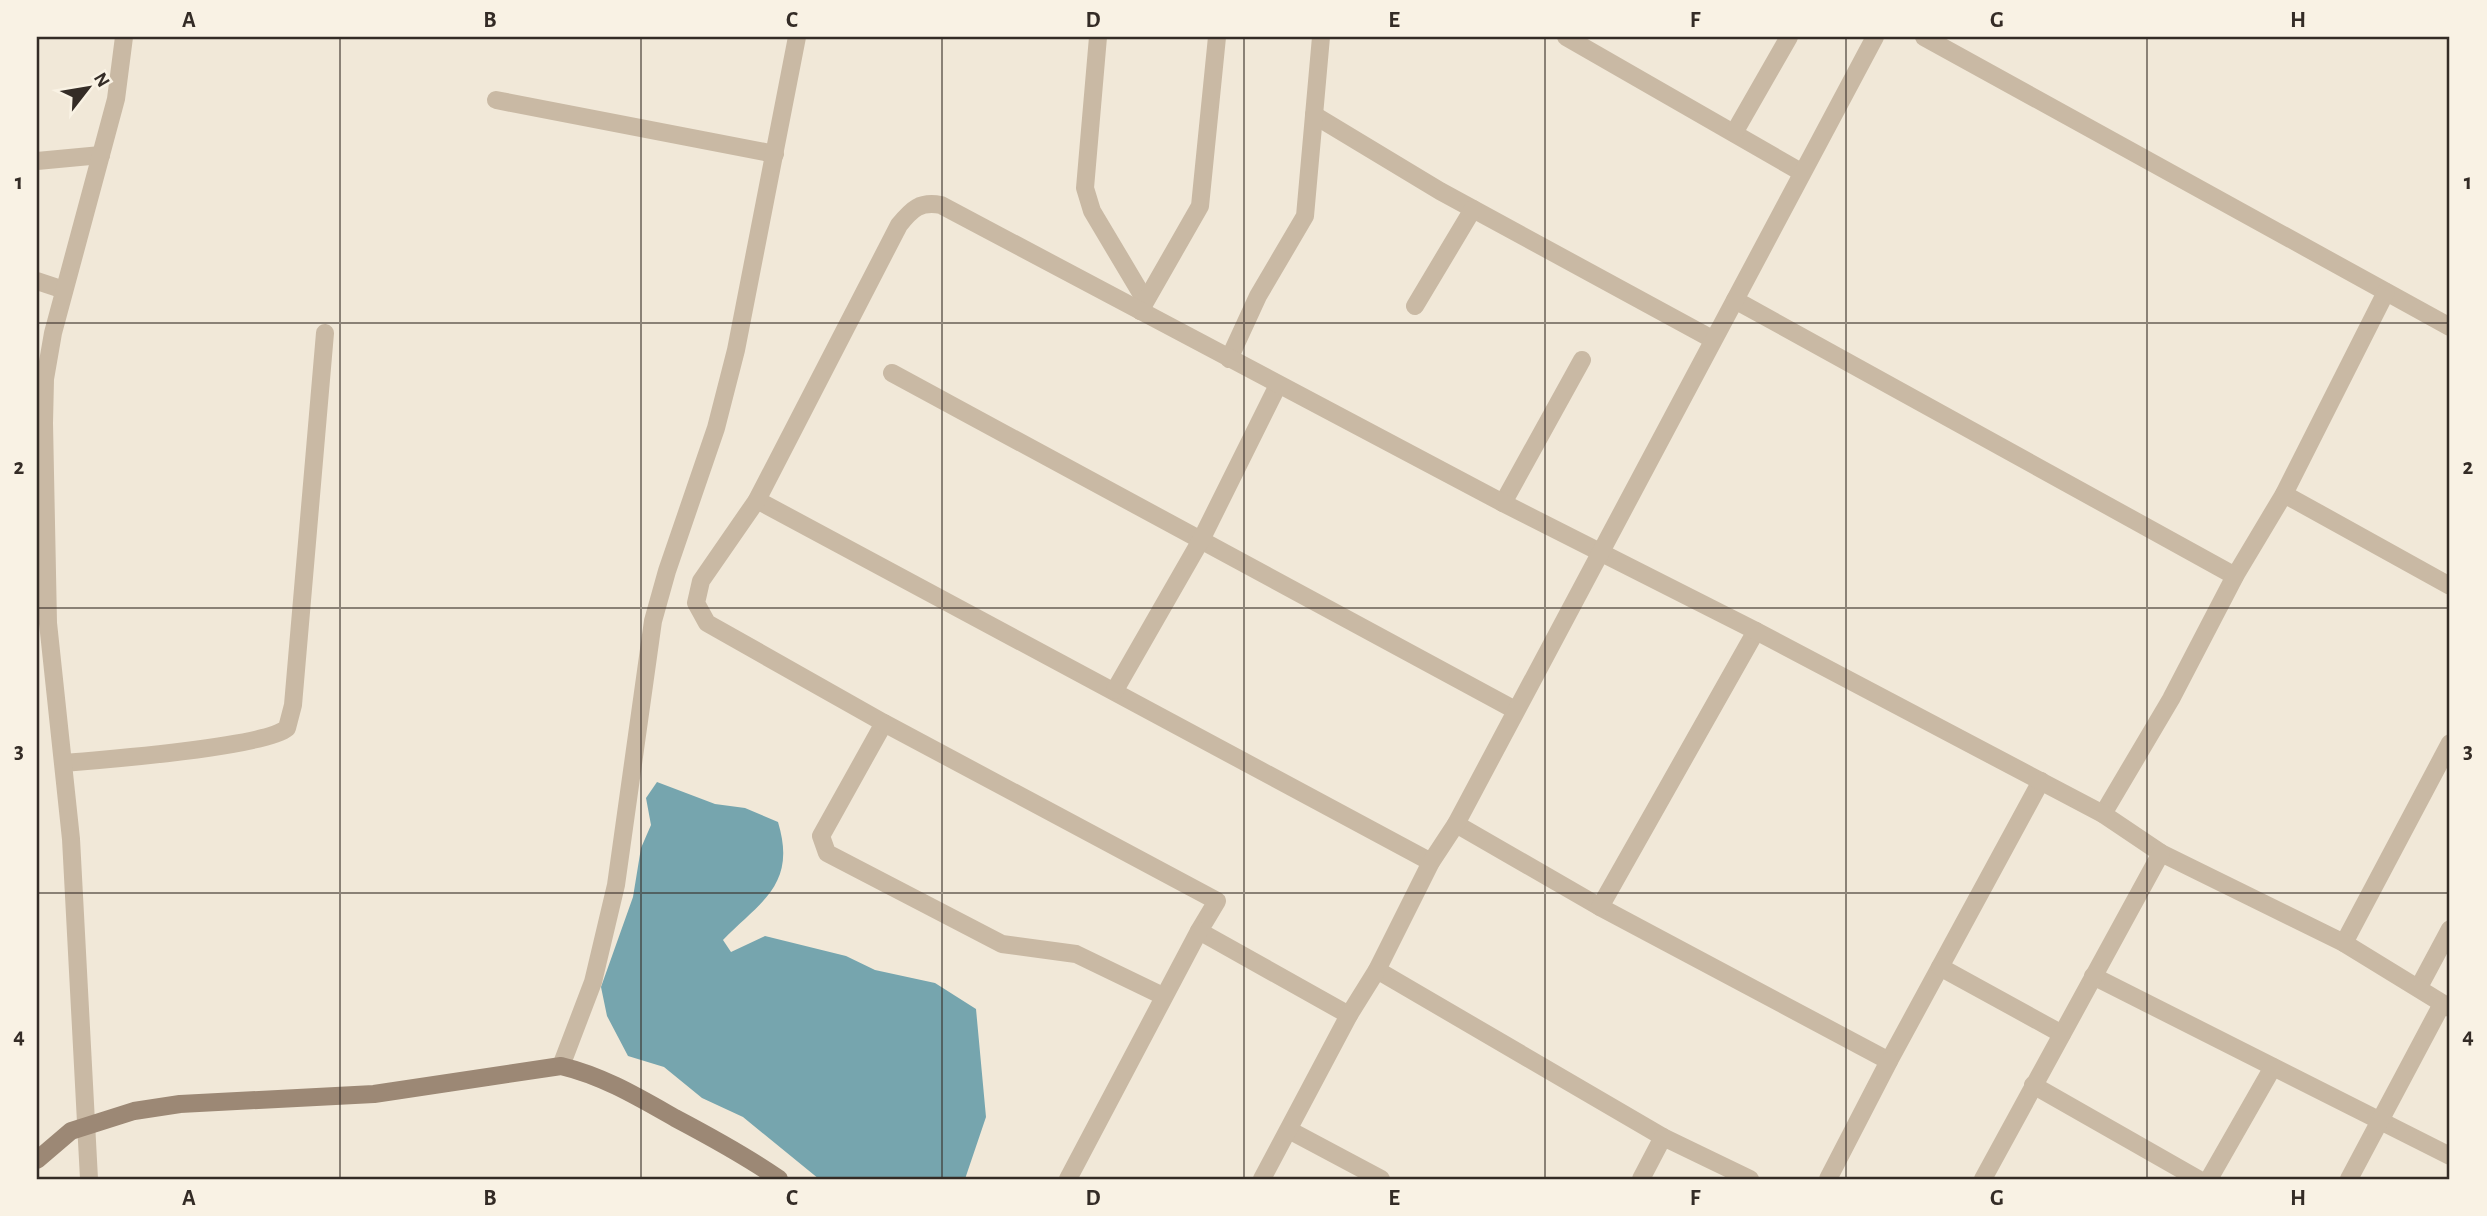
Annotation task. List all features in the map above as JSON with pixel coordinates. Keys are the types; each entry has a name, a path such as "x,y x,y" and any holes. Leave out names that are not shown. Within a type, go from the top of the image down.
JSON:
{"street":[{"path":"89,1179 64,763 48,623 44,346 64,290 116,99 124,37"},
{"path":"561,1066 593,982 616,885 653,621 667,571 716,428 736,350 797,37"},
{"path":"1098,37 1085,188 1092,211 1142,306"},
{"path":"1142,306 1200,206 1217,37"},
{"path":"1229,359 1258,296 1305,216 1321,37"},
{"path":"1566,37 1596,44 1734,133 1801,172"},
{"path":"1734,133 1789,37"},
{"path":"1262,1179 1349,1015 1377,970 1431,862 1456,824 1598,552 1875,37"},
{"path":"1924,37 2450,327"},
{"path":"496,100 775,154"},
{"path":"1314,115 1473,209 1712,339"},
{"path":"37,161 101,155"},
{"path":"1068,1179 1163,996 1217,901 884,723 707,623 699,614 696,604 701,581 757,500 899,225 913,208 926,202 941,205 1142,306 1229,359 1278,385 2041,781 2103,814 2161,853 2343,943 2446,1006 2349,1179"},
{"path":"1415,306 1473,209"},
{"path":"37,281 64,290"},
{"path":"2103,814 2172,699 2235,576 2284,494 2386,292"},
{"path":"1735,300 2235,576"},
{"path":"64,763 193,749 270,737 287,728 293,705 324,333"},
{"path":"1503,503 1582,359"},
{"path":"892,373 1515,710"},
{"path":"1115,690 1201,540 1278,385"},
{"path":"2284,494 2450,586"},
{"path":"757,500 1431,862"},
{"path":"1600,907 1756,631"},
{"path":"884,723 821,836 827,853 1002,944 1076,954 1163,996"},
{"path":"2343,943 2450,743"},
{"path":"1828,1179 2041,781"},
{"path":"1456,824 1600,907 1889,1061"},
{"path":"1983,1179 2161,853"},
{"path":"2418,987 2450,929"},
{"path":"1199,931 1349,1015"},
{"path":"1940,967 2062,1034"},
{"path":"1377,970 1663,1137 1750,1179"},
{"path":"2093,976 2450,1156"},
{"path":"37,1160 71,1131 86,1124 134,1111 180,1104 374,1094 561,1066 591,1073 629,1092 751,1160 779,1179"},
{"path":"2209,1179 2273,1067"},
{"path":"2033,1085 2198,1179"},
{"path":"1289,1130 1381,1179"},
{"path":"1641,1179 1663,1137"}],"water":[{"path":"657,782 715,804 745,808 778,822 783,844 783,862 779,877 762,902 723,940 731,952 765,936 846,956 875,970 935,983 976,1009 986,1117 965,1179 819,1179 743,1117 702,1098 664,1067 628,1056 607,1016 601,987 633,897 641,848 651,825 646,798"}]}
